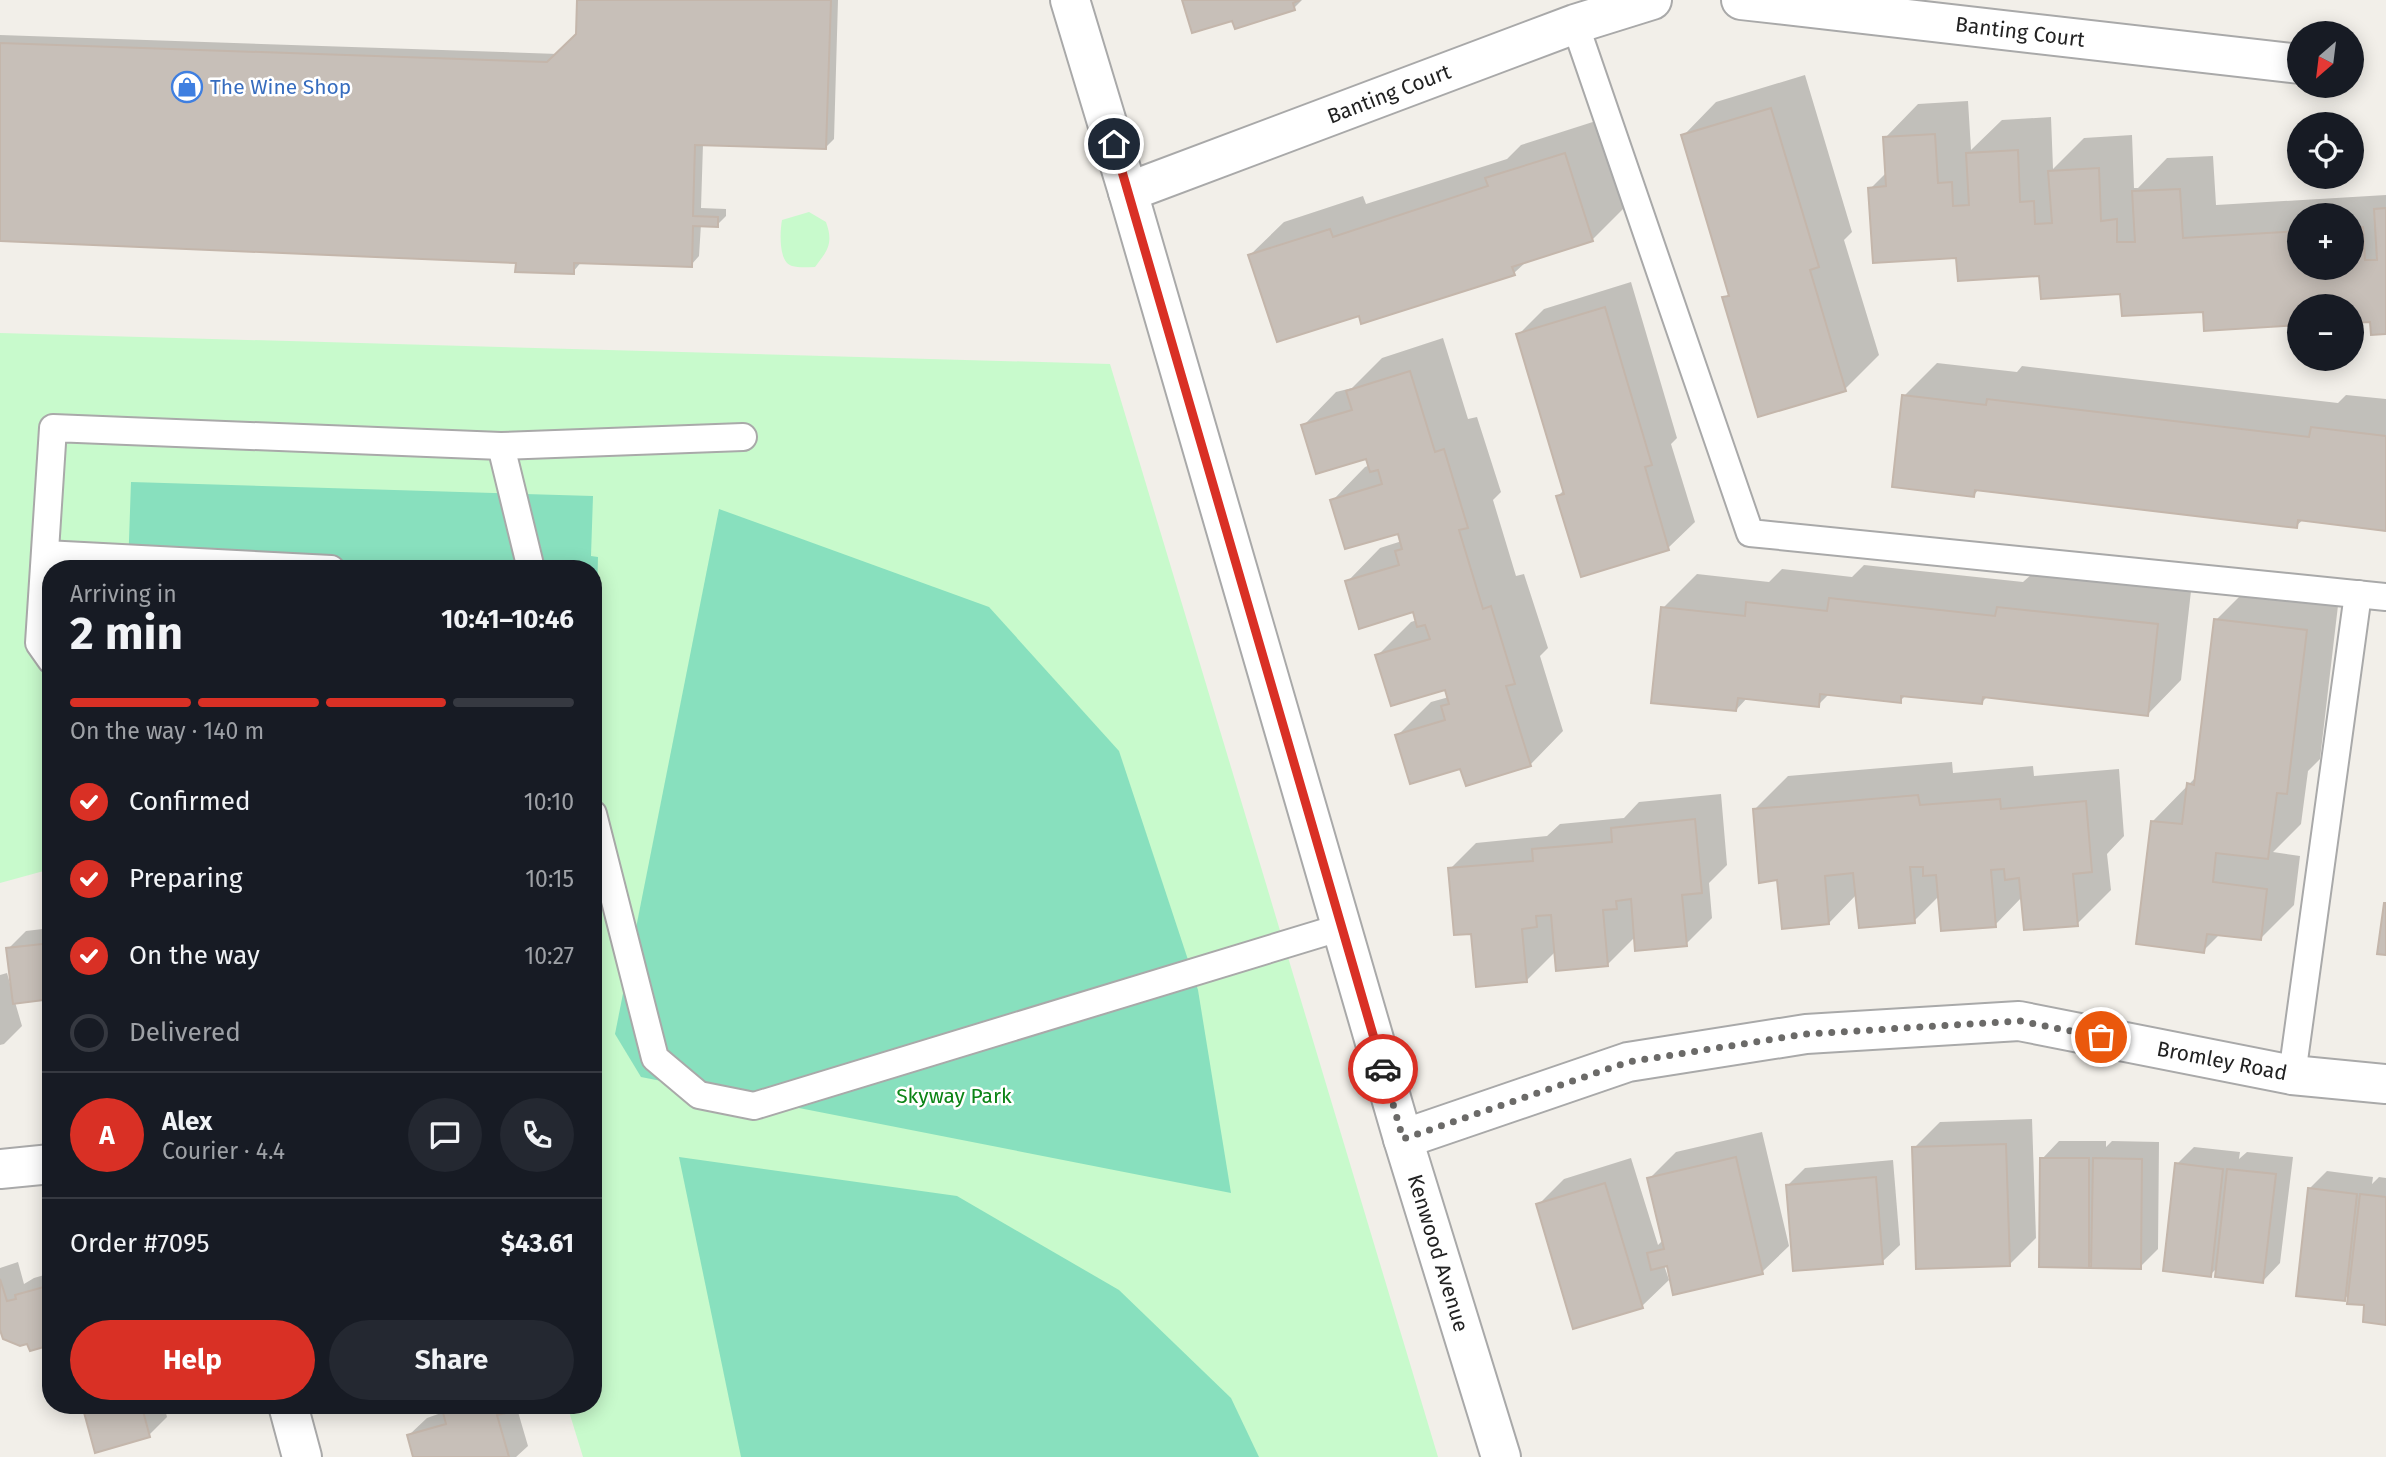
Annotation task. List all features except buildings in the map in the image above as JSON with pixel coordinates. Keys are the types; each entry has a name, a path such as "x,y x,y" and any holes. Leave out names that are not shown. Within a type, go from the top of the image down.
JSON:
{"street":[{"name":"Kenwood Avenue","path":"1070,0 1403,1139 1501,1457"},
{"name":"Banting Court","path":"1128,192 1576,24 1652,0"},
{"name":"Banting Court","path":"1741,0 2287,63"},
{"name":"Bromley Road","path":"1403,1139 1628,1062 1806,1034 2020,1021 2292,1075 2386,1084"},
{"path":"0,1169 42,1165"},
{"path":"290,1414 302,1457"}],"lane":[{"path":"1576,24 1750,533 2386,597"},
{"path":"45,560 53,428 501,446 743,438"},
{"path":"501,446 529,560"},
{"path":"45,554 159,560"},
{"path":"2292,1075 2358,594"},
{"path":"42,598 39,643 42,647"},
{"path":"602,850 654,1058 699,1095 754,1106 1342,927"}],"green space":[{"path":"809,212 826,222 828,247 815,267 792,266 787,263 782,253 782,220"},
{"name":"Skyway Park","path":"0,333 1110,364 1438,1457 583,1457 570,1414 602,1414 602,560 42,560 42,871 0,883"},
{"path":"131,482 593,496 591,556 598,557 598,560 128,560"},
{"path":"719,509 989,607 1119,751 1198,990 1231,1193 641,1077 615,1034"},
{"path":"679,1157 957,1196 1119,1290 1231,1398 1259,1457 741,1457"}],"way so far":[{"path":"1383,1069 1403,1139 1628,1062 1806,1034 2020,1021 2101,1037"}],"place":[{"name":"The Wine Shop","path":"187,87"}],"route":[{"path":"1114,144 1383,1069"}]}
